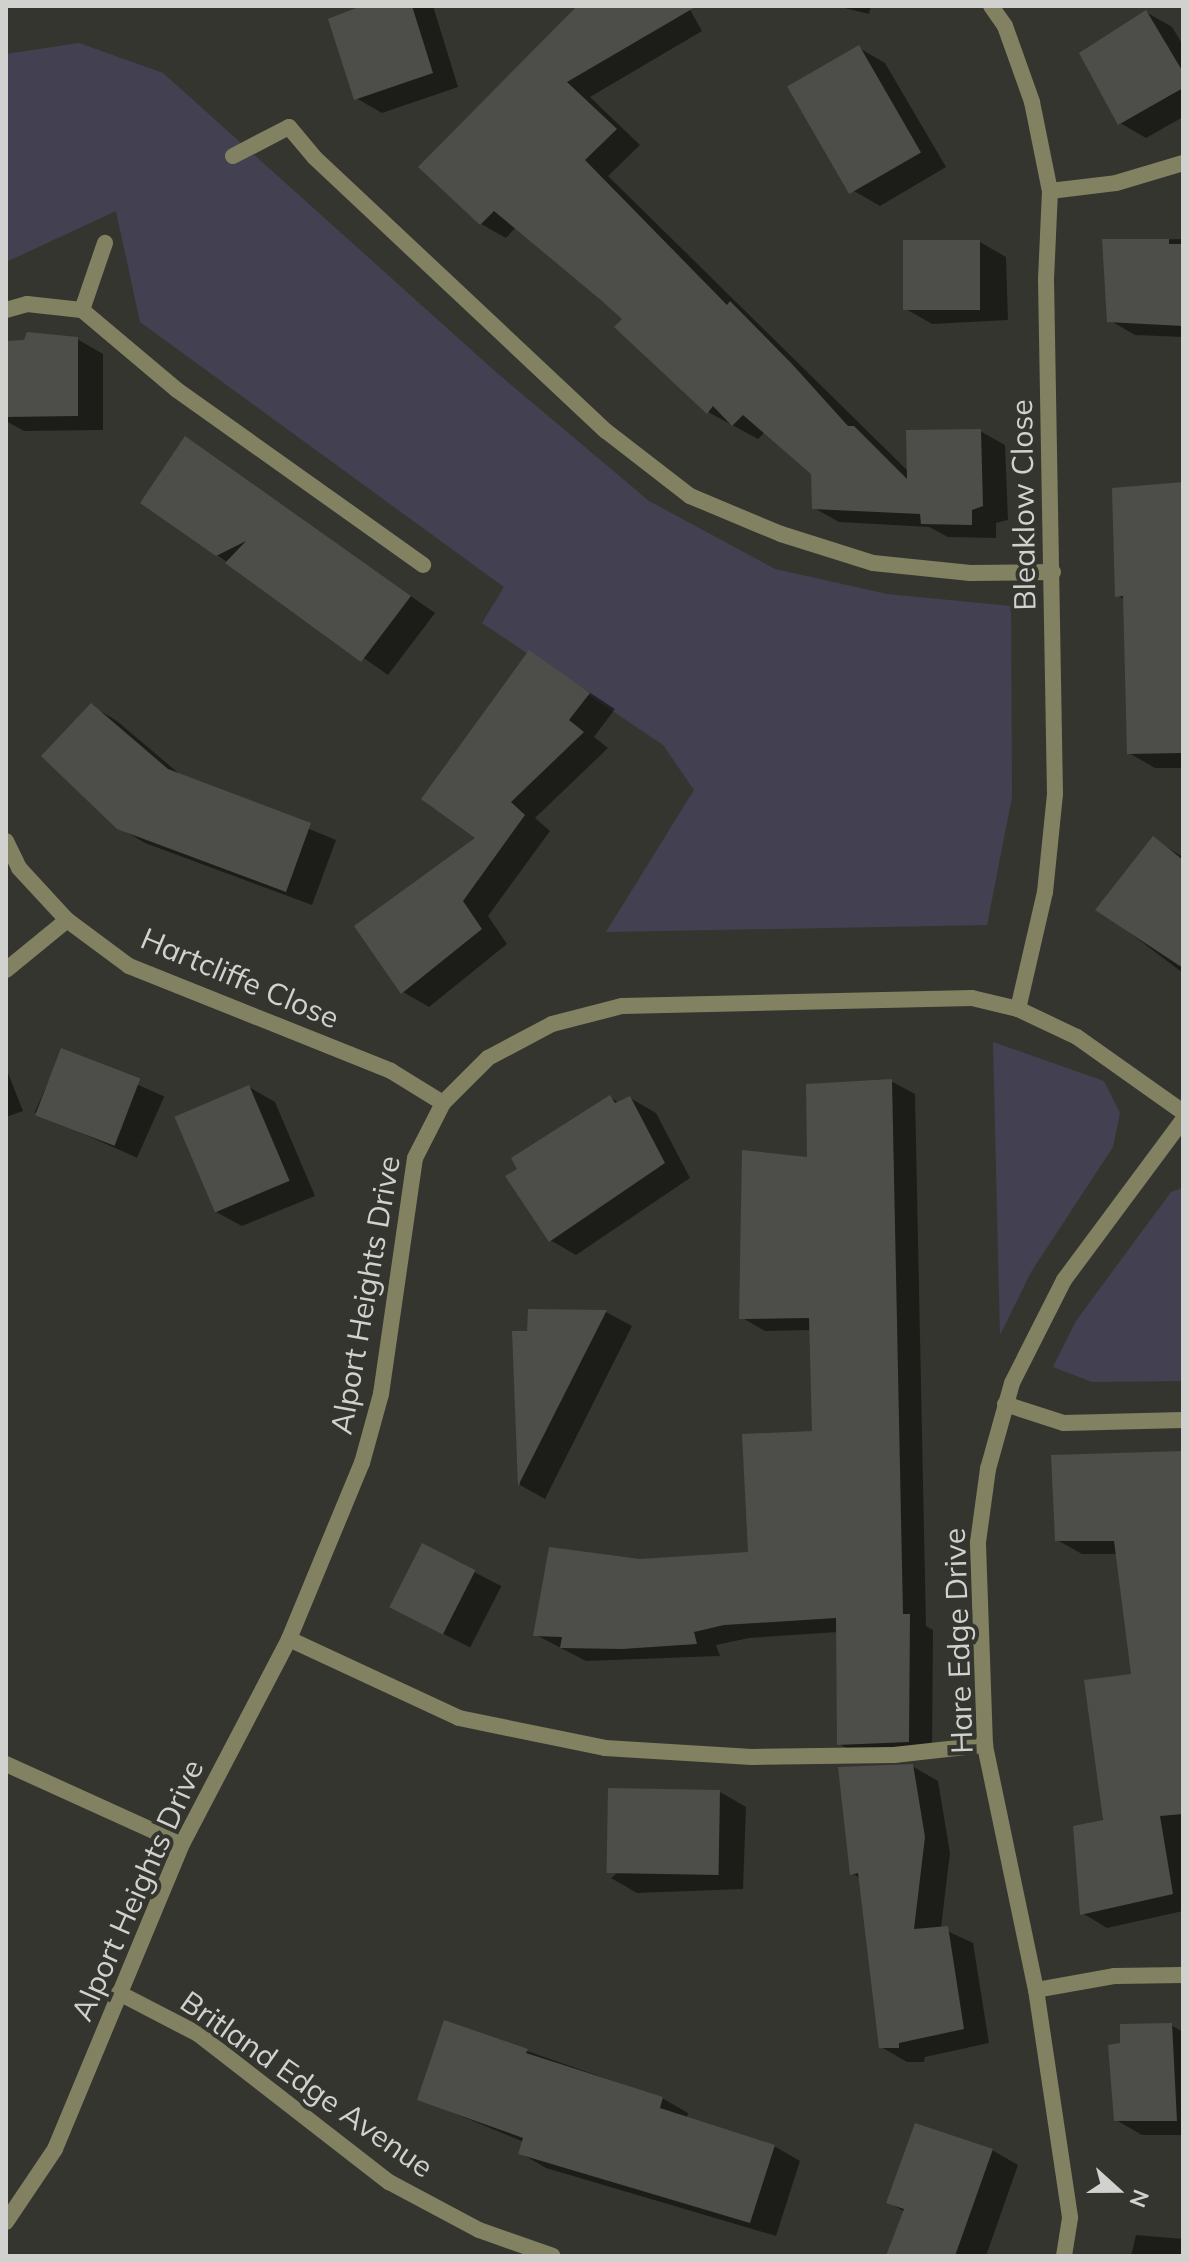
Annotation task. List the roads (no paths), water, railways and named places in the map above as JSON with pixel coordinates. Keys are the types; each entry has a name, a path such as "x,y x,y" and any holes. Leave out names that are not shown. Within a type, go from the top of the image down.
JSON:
{"street":[{"name":"Bleaklow Close","path":"991,6 1005,26 1032,102 1050,191 1046,279 1055,794 1045,892 1018,1009"},
{"path":"233,156 289,127 314,157 606,431 690,496 781,534 873,563 970,573 1053,572"},
{"path":"1050,191 1116,183 1183,163"},
{"path":"82,310 105,243"},
{"path":"6,310 27,304 82,310 177,390 423,565"},
{"name":"Hartcliffe Close","path":"6,841 19,868 67,920 129,966 391,1071 443,1103"},
{"path":"6,970 67,920"},
{"name":"Alport Heights Drive","path":"6,2222 55,2149 182,1844 289,1639 362,1463 381,1394 415,1158 443,1103 488,1058 552,1024 622,1006 935,996 1018,1009 1077,1037 1183,1112"},
{"name":"Hare Edge Drive","path":"1064,2256 1070,2217 1036,1990 985,1745 978,1542 1005,1404 1064,1280 1183,1120"},
{"path":"1005,1404 1064,1423 1183,1420"},
{"path":"289,1639 459,1718 605,1748 752,1757 894,1755 985,1745"},
{"path":"6,1764 182,1844"},
{"path":"1036,1990 1114,1976 1183,1975"},
{"name":"Britland Edge Avenue","path":"119,1993 198,2034 389,2182 479,2230 553,2256"}]}
